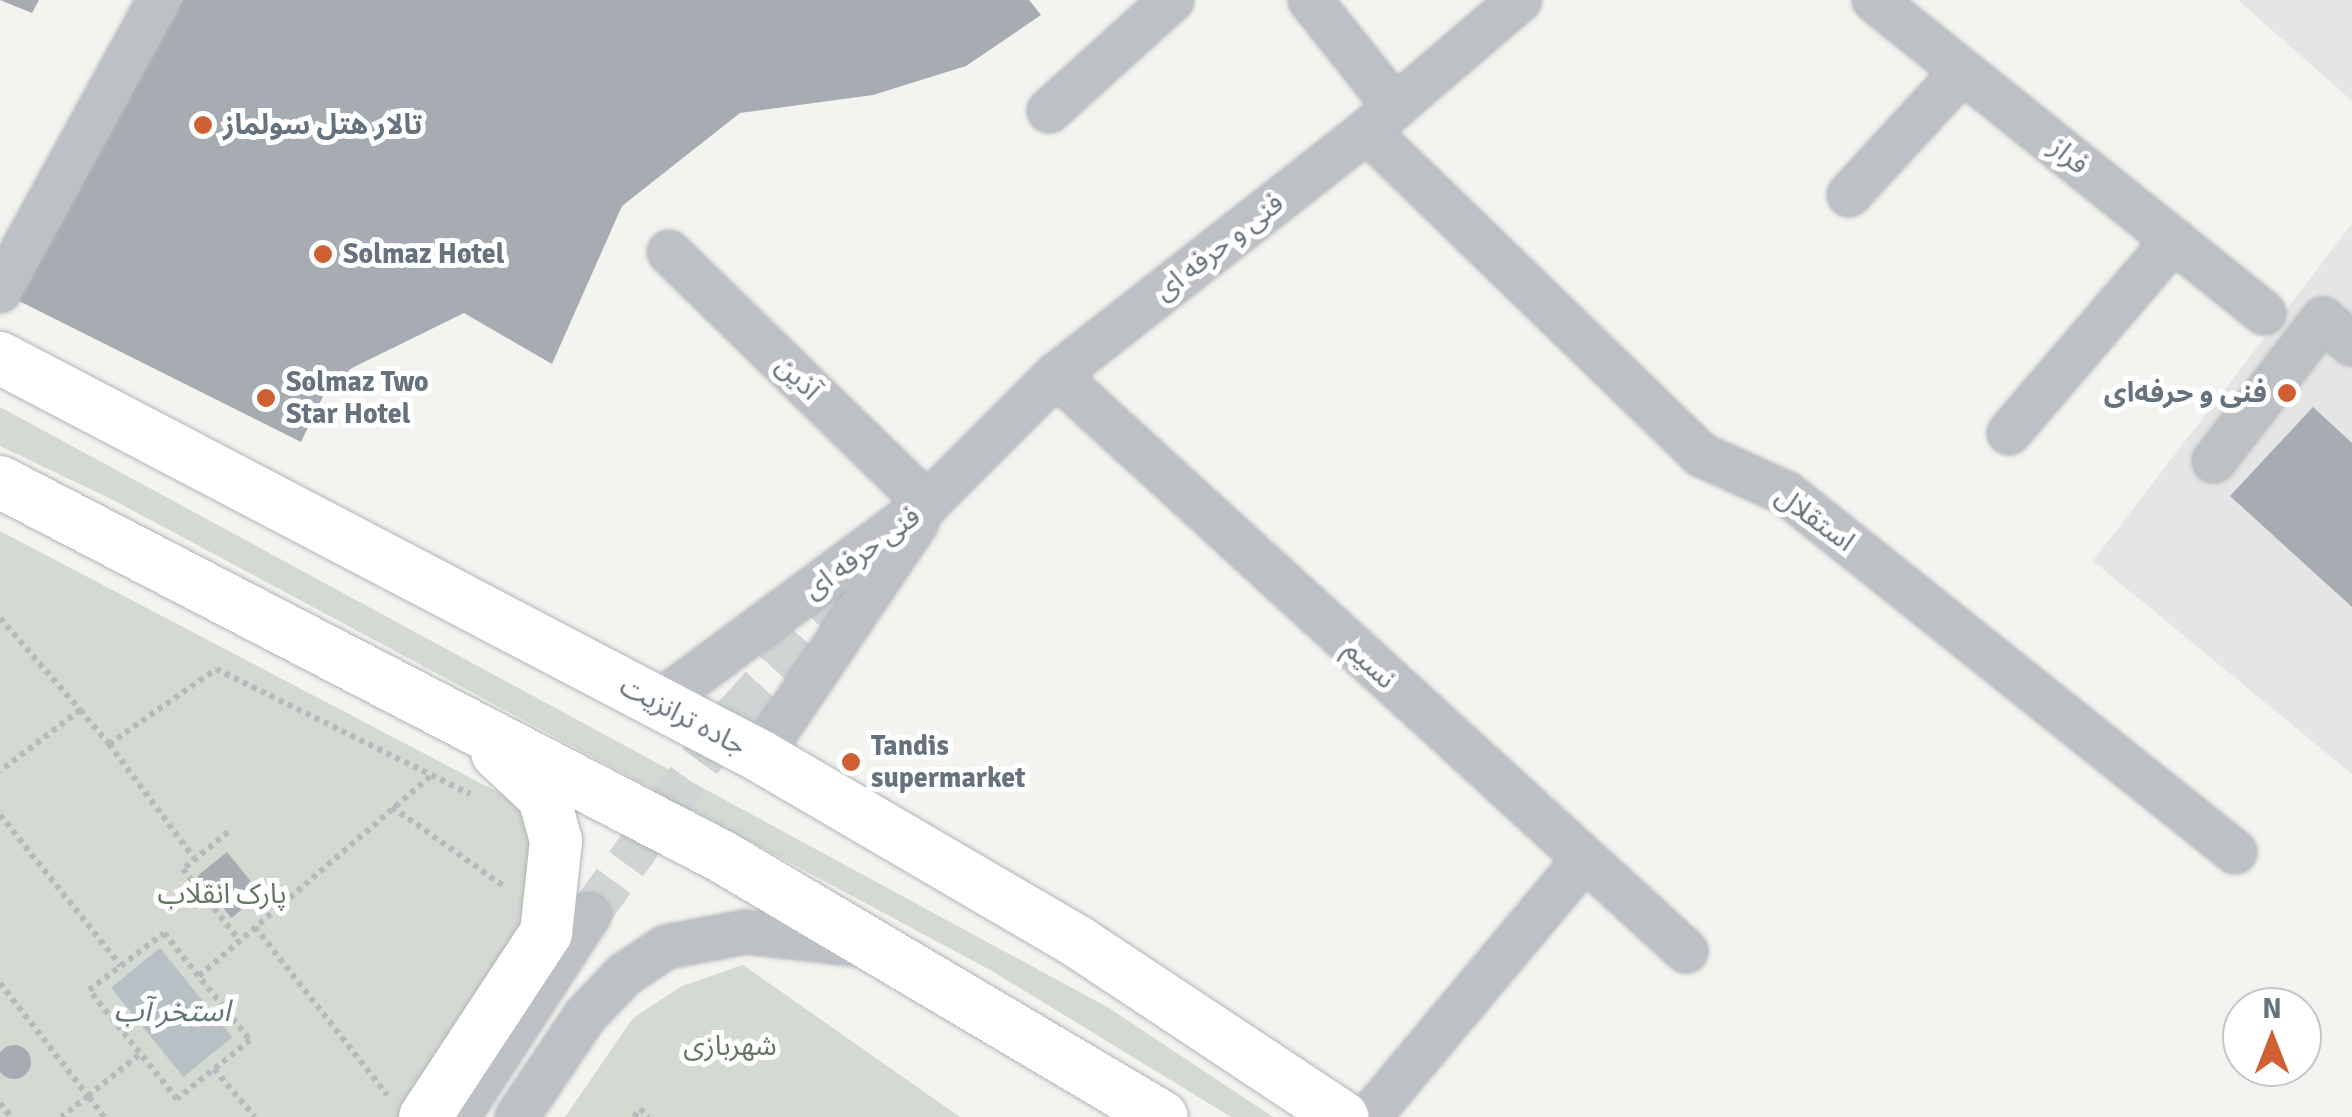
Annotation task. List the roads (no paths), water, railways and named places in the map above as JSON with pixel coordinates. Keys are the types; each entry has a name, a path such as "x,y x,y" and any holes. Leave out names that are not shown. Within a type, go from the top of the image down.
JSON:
{"main road":[{"name":"جاده ترانزیت","path":"0,358 760,756 1078,942 1342,1117"},
{"path":"0,482 460,717 884,948 1162,1117"},
{"path":"412,1114 546,934 555,886 556,840 544,797 460,717"}],"street":[{"path":"0,291 160,0"},
{"path":"1050,111 1172,0"},
{"name":"استقلال","path":"1310,0 1381,119 1701,455 1786,492 2236,852"},
{"name":"فراز","path":"1874,0 2264,313"},
{"name":"فنی و حرفه ای","path":"927,504 1056,375 1381,119 1505,5"},
{"path":"1849,195 1963,71"},
{"path":"2009,433 2174,240"},
{"name":"آذین","path":"669,252 927,504"},
{"path":"2214,461 2323,318 2352,344"},
{"name":"نسيم","path":"1056,375 1686,952"},
{"name":"فنی حرفه ای","path":"658,703 927,504"},
{"name":"فنی حرفه ای","path":"760,756 927,504"},
{"path":"1369,1117 1584,860"},
{"path":"458,1117 589,915"},
{"path":"517,1117 585,1016 624,975 666,948 746,932 884,948"}],"water":[{"name":"استخر آب","path":"160,948 232,1037 183,1077 111,988"}],"tunnel":[{"path":"589,915 733,717 874,562"}],"place":[{"name":"تالار هتل سولماز","path":"203,125"},
{"name":"Solmaz Hotel","path":"323,254"},
{"name":"فنی و حرفه‌ای","path":"2287,393"},
{"name":"Solmaz Two Star Hotel","path":"266,398"},
{"name":"Tandis supermarket","path":"851,762"}],"park label":[{"name":"پارک انقلاب","path":"222,894"},
{"name":"شهربازی","path":"730,1046"}]}
